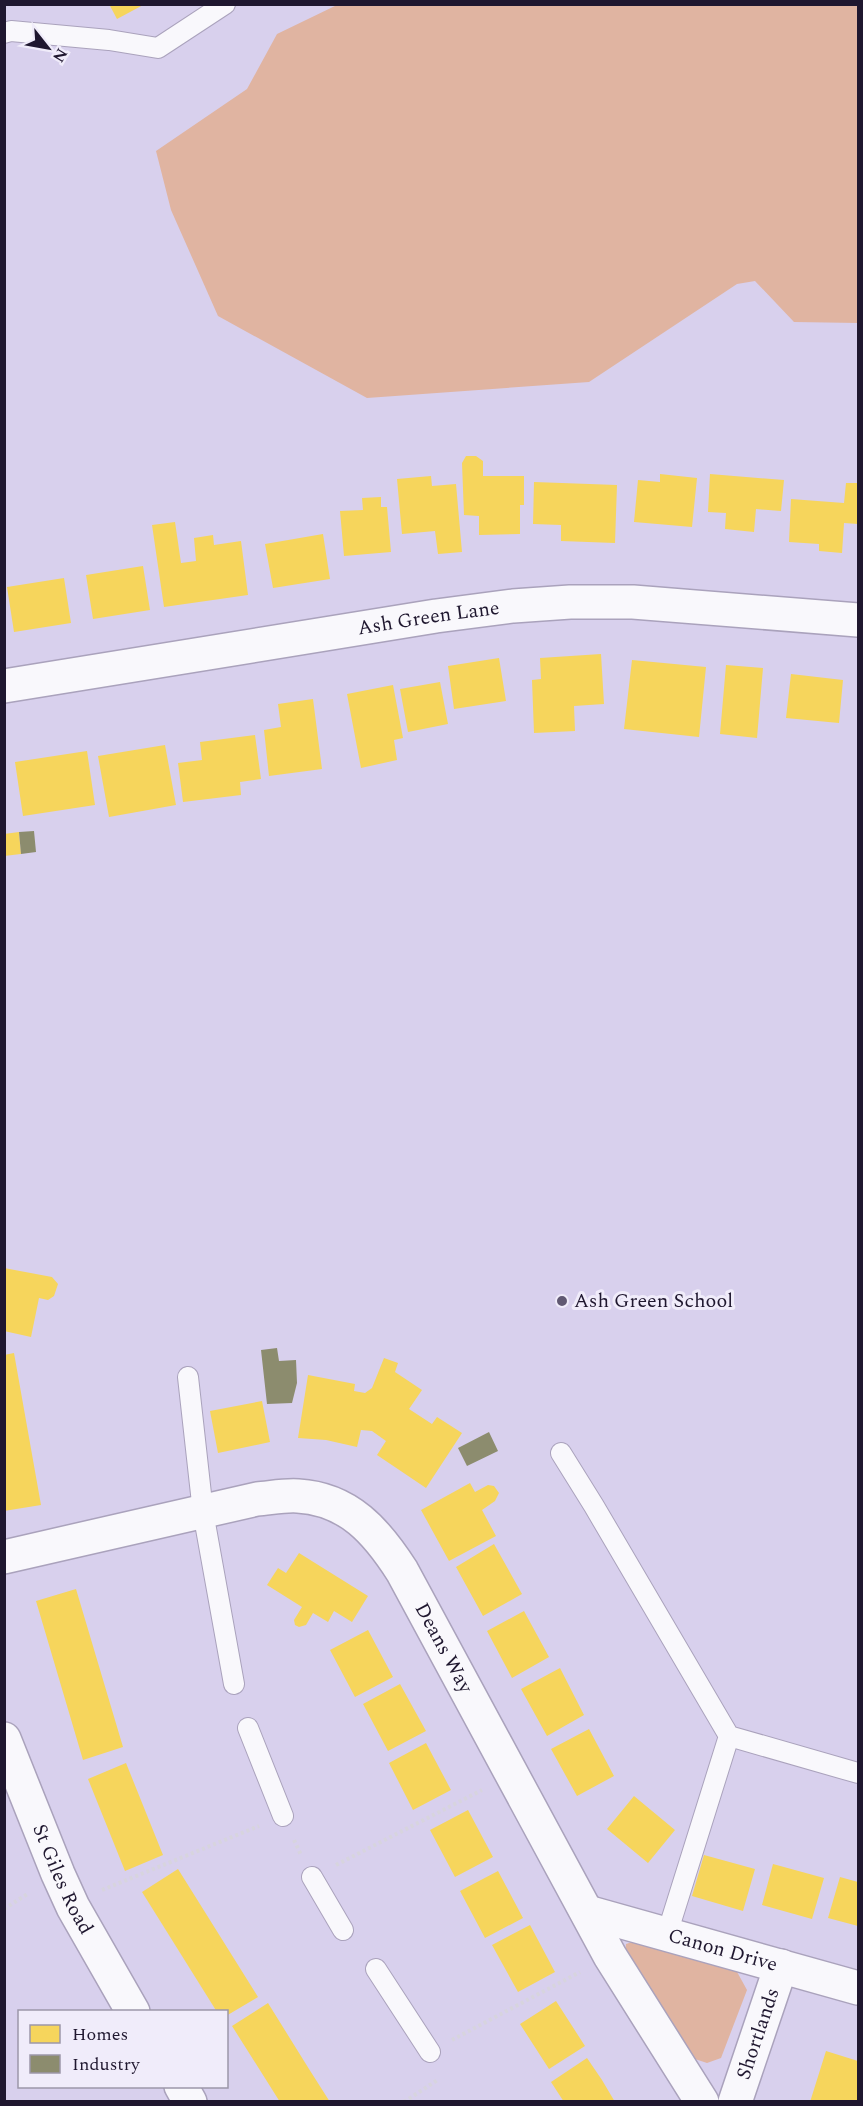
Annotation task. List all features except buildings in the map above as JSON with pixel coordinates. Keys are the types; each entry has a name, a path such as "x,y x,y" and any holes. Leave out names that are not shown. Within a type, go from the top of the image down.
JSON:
{"street":[{"name":"Ash Green Lane","path":"4,686 436,616 513,606 570,602 633,602 858,620"},
{"name":"Deans Way","path":"4,1557 257,1499 298,1496 326,1501 364,1522 385,1544 402,1571 610,1956 702,2102"},
{"name":"St Giles Road","path":"4,1739 73,1906 132,2010"},
{"name":"Canon Drive","path":"587,1912 858,1988"},
{"name":"Shortlands","path":"735,2102 781,1966"},
{"path":"182,2088 190,2102"}],"lane":[{"path":"4,33 11,31 87,38 158,48 225,4"},
{"path":"188,1377 202,1512 234,1684"},
{"path":"561,1453 729,1736 858,1773"},
{"path":"248,1728 283,1816"},
{"path":"667,1934 729,1736"},
{"path":"312,1877 343,1930"},
{"path":"376,1969 430,2052"}],"path":[{"path":"73,1906 107,1887 283,1816 312,1877 512,1775"},
{"path":"404,2102 444,2076 430,2052 610,1956"}],"shaded area":[{"path":"337,5 858,5 858,323 794,322 755,281 737,284 589,382 367,398 218,316 171,210 156,151 247,89 277,34"},
{"path":"638,1940 736,1970 747,1990 721,2058 707,2063 695,2059 625,1956 626,1944"}],"place":[{"name":"Ash Green School","path":"562,1301"}]}
